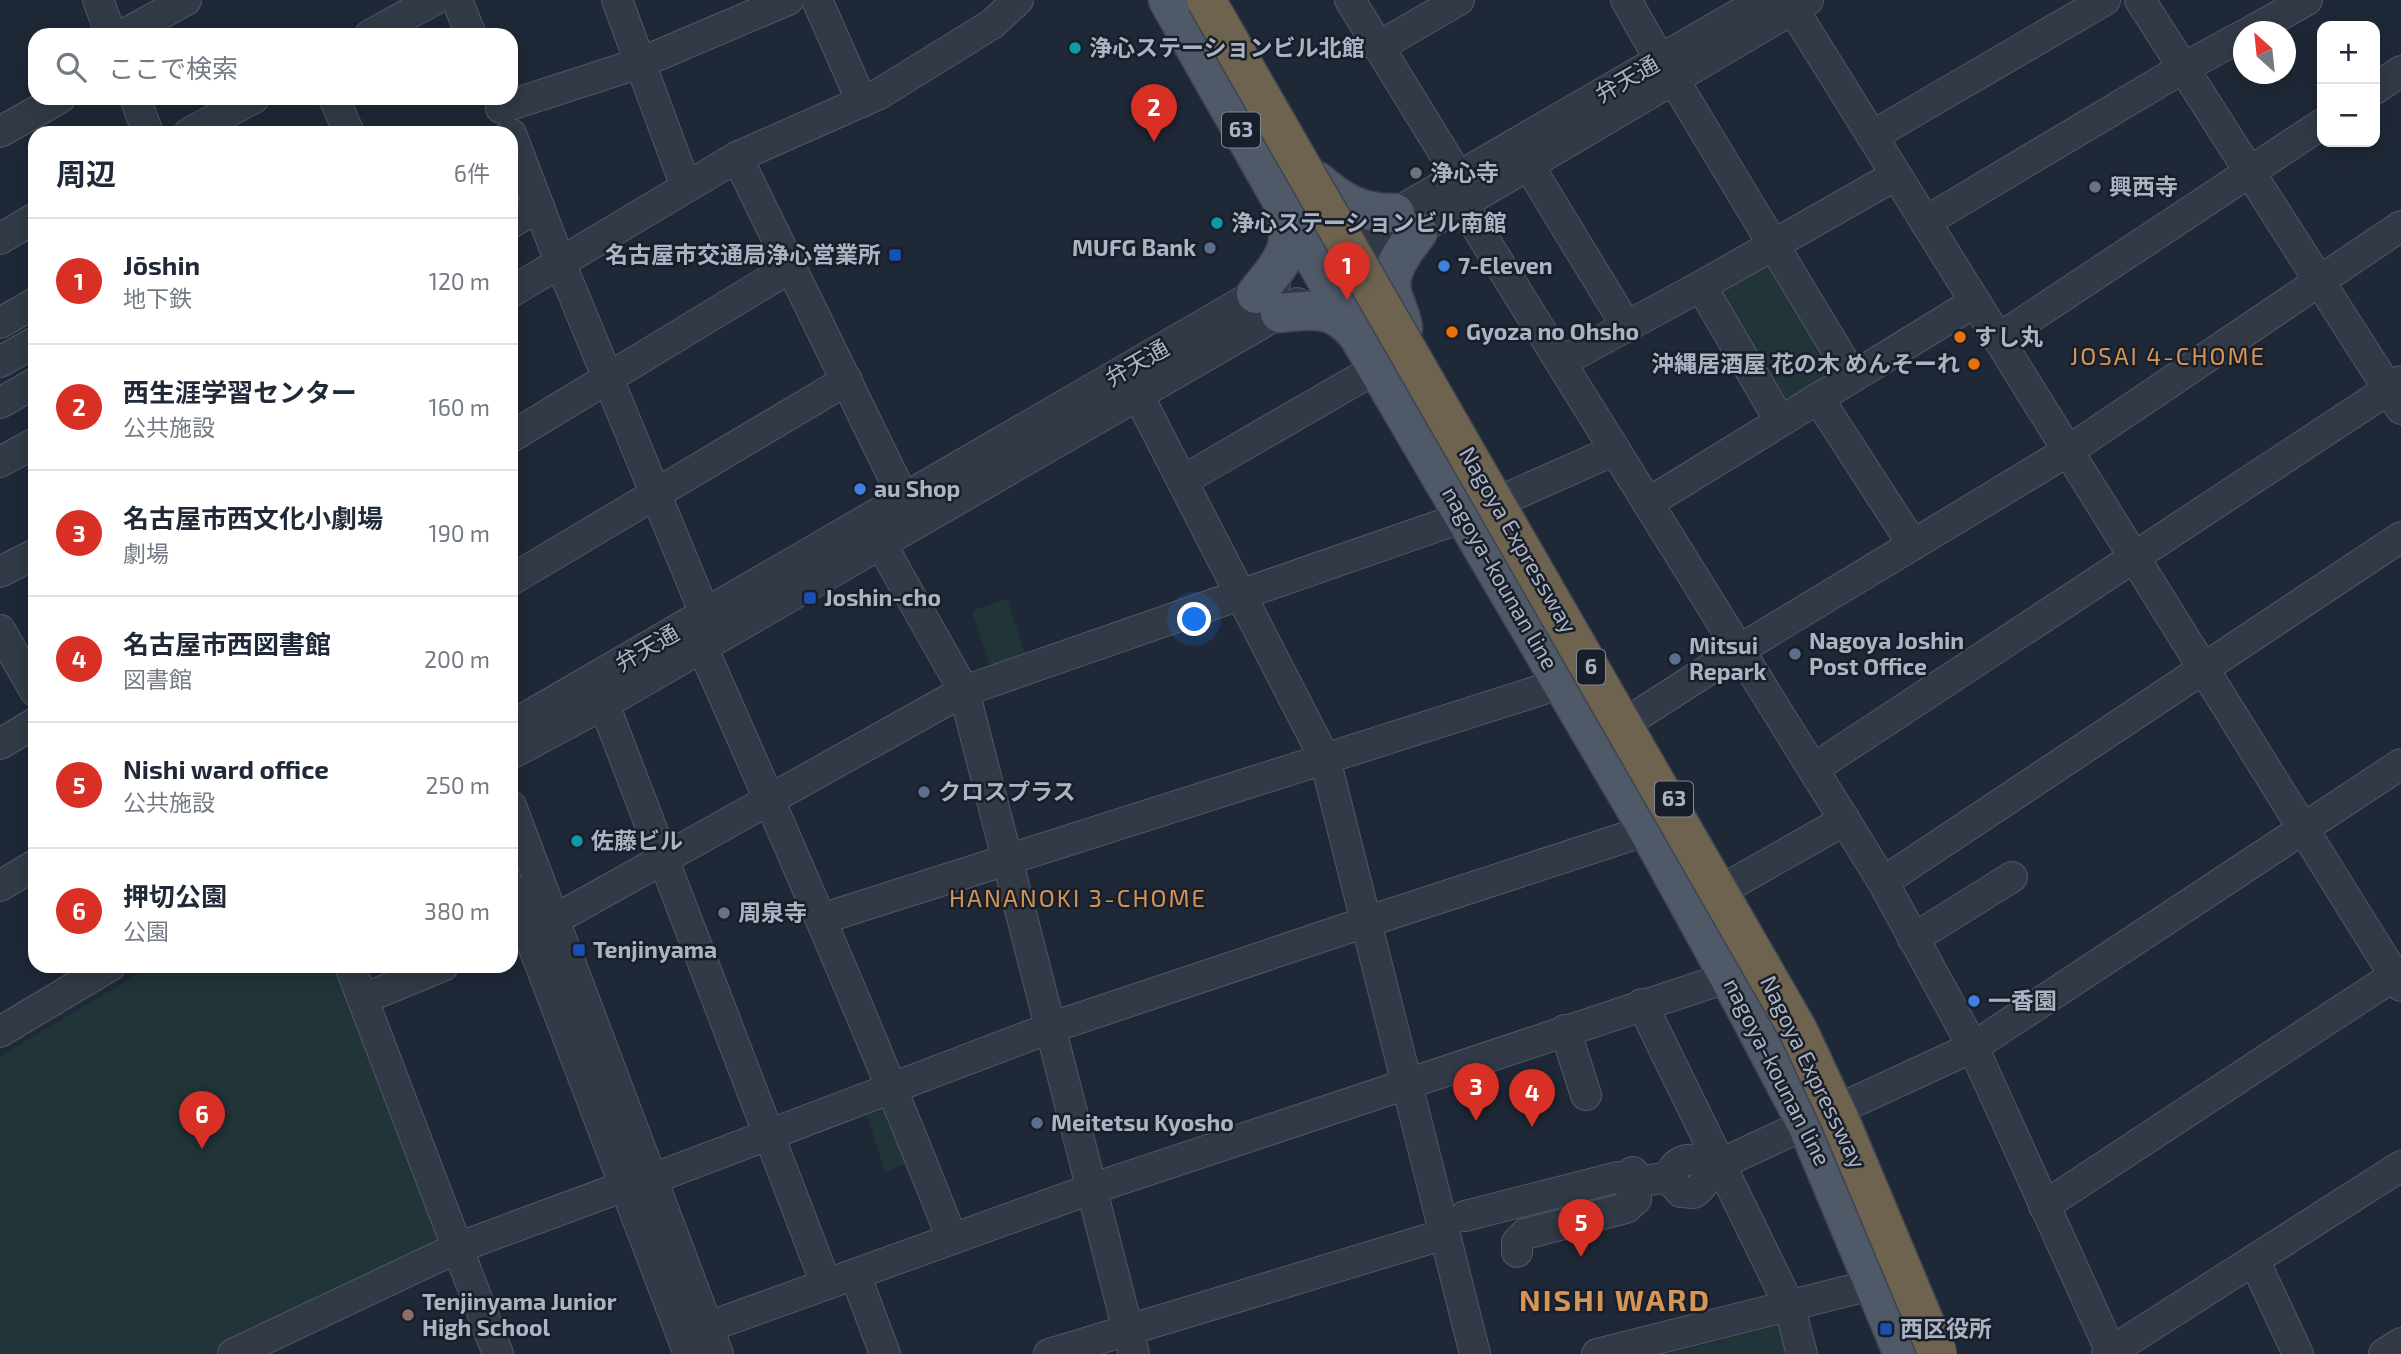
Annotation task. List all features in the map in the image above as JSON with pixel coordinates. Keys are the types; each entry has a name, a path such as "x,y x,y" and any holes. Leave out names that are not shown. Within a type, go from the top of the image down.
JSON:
{"highway":[{"name":"Nagoya Expressway","path":"1180,0 1754,1002 1822,1139 1910,1354"},
{"name":"Nagoya Expressway","path":"1206,0 1798,1030 1840,1120 1937,1354"}],"main road":[{"name":"nagoya-kounan line","path":"1168,0 1377,369 1648,830 1729,977 1807,1125 1903,1354"},
{"name":"nagoya-kounan line","path":"1212,0 1404,328 1803,1026 1842,1109 1945,1354"},
{"path":"1317,181 1335,197 1358,210 1406,223 1392,294 1401,311 1404,328"},
{"path":"1281,202 1288,222 1288,248 1268,304 1325,311 1344,319 1358,335"}],"street":[{"path":"98,0 108,28"},
{"path":"136,28 186,0"},
{"path":"383,28 434,0"},
{"path":"457,0 468,28"},
{"path":"617,0 686,187"},
{"path":"505,118 788,0"},
{"path":"817,0 862,102"},
{"path":"518,288 737,157 862,102 986,12 1017,0"},
{"path":"1350,0 1561,362 1882,882 1973,1047 2110,1354 2401,1166"},
{"path":"1378,47 1459,0"},
{"path":"1626,0 1853,377"},
{"name":"弁天通","path":"1461,191 1529,166 1763,0"},
{"path":"1872,136 2105,0"},
{"path":"1813,769 2134,558 2397,393 2319,281 2140,0"},
{"path":"2270,21 2307,0"},
{"path":"1794,3 1872,136 1998,340 2302,829 2399,978 2044,1206"},
{"name":"弁天通","path":"518,722 904,499 1268,304 1667,70 1794,3"},
{"path":"1926,222 2233,41"},
{"path":"2380,86 2401,71"},
{"path":"0,132 48,105"},
{"path":"138,105 145,126"},
{"path":"202,126 241,105"},
{"path":"337,105 346,126"},
{"path":"1998,340 2317,127"},
{"path":"518,152 560,262 705,614"},
{"path":"737,157 904,499 881,544"},
{"path":"1529,166 1627,327"},
{"path":"1561,362 1701,286 1896,174"},
{"path":"518,219 539,206"},
{"path":"0,239 28,222"},
{"path":"1629,721 1739,650 2068,451 2401,226"},
{"path":"518,433 791,267"},
{"path":"1701,286 1780,421"},
{"path":"1648,503 1975,302"},
{"path":"518,750 604,705 1138,395 1268,304"},
{"path":"0,323 28,307"},
{"path":"0,362 28,346"},
{"path":"1182,481 1377,369"},
{"path":"518,576 846,380"},
{"path":"0,403 28,387"},
{"path":"1138,395 1325,759 1407,1083 1455,1225 1475,1354"},
{"path":"1818,398 1913,544"},
{"path":"0,463 28,447"},
{"path":"531,930 964,691 1464,517 1615,450"},
{"path":"1882,882 2401,537"},
{"path":"881,544 964,691 1130,1342"},
{"path":"0,572 28,558"},
{"path":"0,630 28,679"},
{"path":"702,648 821,919 952,1239"},
{"path":"821,919 1541,690 1560,680"},
{"path":"604,705 826,1284"},
{"path":"0,744 28,727"},
{"path":"1049,1354 1130,1342 1455,1225 1629,1177 1664,1178 1681,1192 1694,1193 1720,1164 1973,1047 2401,764"},
{"path":"1725,888 1844,820"},
{"path":"233,1354 457,1248 769,1135 1050,1028 1648,830"},
{"path":"518,849 531,930"},
{"path":"0,886 28,869"},
{"path":"1913,939 2012,877"},
{"path":"518,903 638,1182 713,1340 826,1284 855,1273 1091,1189 1729,977"},
{"path":"0,1032 98,973"},
{"path":"353,973 498,1354"},
{"path":"363,999 426,973"},
{"path":"1643,1004 1789,1305 1802,1354"},
{"path":"1565,1030 1586,1095"},
{"path":"1517,1252 1517,1242 1525,1234 1626,1208 1636,1199 1629,1177"},
{"path":"638,1182 689,1354"},
{"path":"2254,1260 2298,1354"},
{"path":"855,1273 885,1354"},
{"path":"1597,1354 1875,1284"},
{"path":"2384,1354 2401,1343"}],"green space":[{"path":"1762,261 1773,265 1834,366 1832,376 1790,401 1782,398 1721,293 1723,284"},
{"path":"1007,599 1027,658 991,670 972,611"},
{"path":"139,973 338,973 440,1241 435,1249 212,1354 0,1354 0,1056"},
{"path":"883,1109 891,1115 910,1162 885,1172 867,1115"},
{"path":"1786,1324 1795,1354 1667,1354"}],"place":[{"name":"浄心ステーションビル北館","path":"1075,48"},
{"name":"西生涯学習センター","path":"1154,142"},
{"name":"浄心寺","path":"1416,173"},
{"name":"興西寺","path":"2095,187"},
{"name":"浄心ステーションビル南館","path":"1217,223"},
{"name":"MUFG Bank","path":"1210,248"},
{"name":"名古屋市交通局浄心営業所","path":"895,255"},
{"name":"7-Eleven","path":"1444,266"},
{"name":"Jōshin","path":"1347,300"},
{"name":"Gyoza no Ohsho","path":"1452,332"},
{"name":"すし丸","path":"1960,337"},
{"name":"沖縄居酒屋 花の木 めんそーれ","path":"1974,364"},
{"name":"au Shop","path":"860,489"},
{"name":"Joshin-cho","path":"810,598"},
{"name":"Nagoya Joshin Post Office","path":"1795,654"},
{"name":"Mitsui Repark","path":"1675,659"},
{"name":"クロスプラス","path":"924,792"},
{"name":"佐藤ビル","path":"577,841"},
{"name":"周泉寺","path":"724,913"},
{"name":"Tenjinyama","path":"579,950"},
{"name":"一香園","path":"1974,1001"},
{"name":"名古屋市西文化小劇場","path":"1476,1121"},
{"name":"Meitetsu Kyosho","path":"1037,1123"},
{"name":"名古屋市西図書館","path":"1532,1127"},
{"name":"押切公園","path":"202,1149"},
{"name":"Nishi ward office","path":"1581,1257"},
{"name":"Tenjinyama Junior High School","path":"408,1315"},
{"name":"西区役所","path":"1886,1329"}],"district":[{"name":"JOSAI 4-CHOME","path":"2168,357"},
{"name":"HANANOKI 3-CHOME","path":"1078,899"},
{"name":"NISHI WARD","path":"1615,1301"}]}
